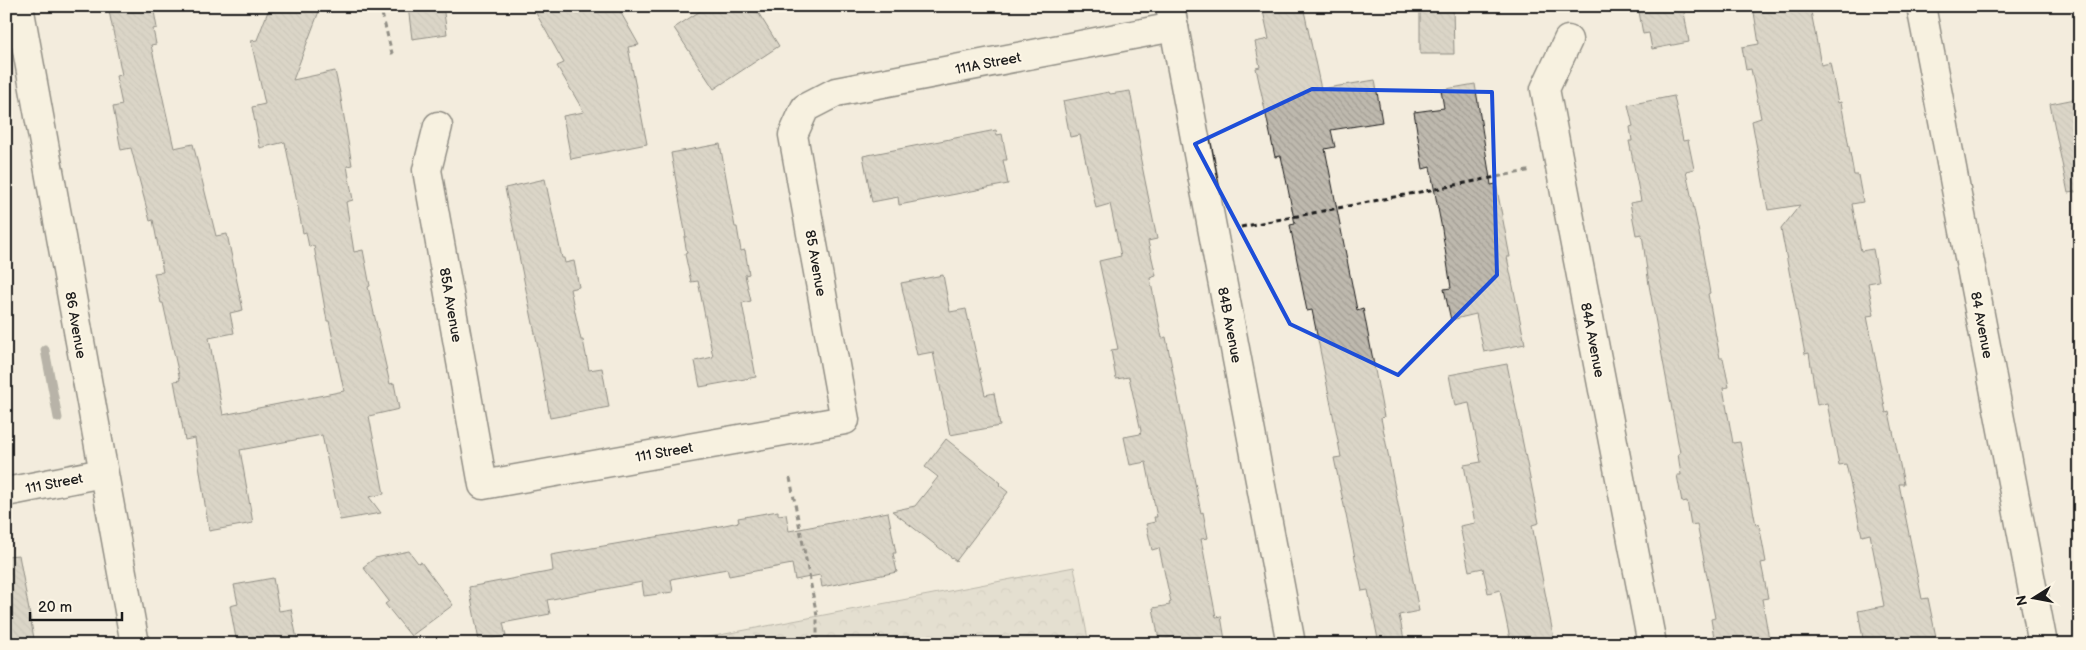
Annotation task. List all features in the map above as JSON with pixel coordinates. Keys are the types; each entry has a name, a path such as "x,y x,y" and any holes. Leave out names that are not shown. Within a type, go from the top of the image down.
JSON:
{"street":[{"name":"86 Avenue","path":"18,6 135,644"},
{"name":"84 Avenue","path":"1921,6 2043,644"},
{"name":"111A Street","path":"805,108 836,92 1172,17"},
{"name":"84B Avenue","path":"1172,17 1291,644"},
{"name":"84A Avenue","path":"1568,40 1545,89 1652,644"},
{"name":"85 Avenue","path":"805,108 793,135 845,420"},
{"name":"85A Avenue","path":"438,126 427,170 483,485"},
{"name":"111 Street","path":"483,485 845,420"},
{"name":"111 Street","path":"6,492 103,474"}],"path":[{"path":"380,6 393,57"},
{"path":"1237,227 1538,169"},
{"path":"790,478 817,616 817,644"}],"highlighted area":[{"path":"1312,89 1492,92 1497,275 1398,375 1290,324 1195,144"}],"green space":[{"path":"1074,567 1089,644 673,644"}],"building":[{"path":"108,6 153,6 157,28 153,29 156,44 151,45 174,148 193,144 216,236 227,234 243,310 230,313 234,333 209,338 223,415 344,391 329,321 327,321 314,246 309,247 306,232 303,233 285,142 260,148 252,107 265,104 251,41 257,40 270,6 321,6 293,80 335,71 340,93 352,165 347,166 353,200 346,202 354,252 363,250 370,286 368,287 390,384 394,383 399,409 369,416 384,494 369,497 381,513 340,520 322,435 240,450 253,523 209,531 195,438 185,440 174,381 180,380 163,303 161,303 154,273 163,272 153,220 150,221 131,148 121,150 113,107 122,105 116,76 122,75"},
{"path":"408,6 443,6 447,34 412,39"},
{"path":"532,6 617,6 639,45 628,47 647,144 571,159 563,116 584,112 557,66 564,63"},
{"path":"708,6 754,6 779,46 714,89 674,28"},
{"path":"1262,6 1303,6 1321,89 1375,80 1382,122 1331,130 1335,147 1325,149 1357,310 1363,308 1384,417 1381,418 1419,611 1399,615 1405,644 1379,644 1368,590 1362,591 1334,458 1341,457 1333,415 1312,310 1307,311 1290,225 1295,224 1287,184 1281,156 1275,157 1256,68 1260,67 1255,42 1269,39"},
{"path":"1420,6 1453,6 1454,54 1420,54"},
{"path":"1638,6 1683,6 1689,42 1652,49 1649,33 1643,34"},
{"path":"1753,6 1810,6 1821,65 1830,63 1838,103 1841,102 1854,175 1858,175 1863,202 1852,204 1861,251 1873,249 1879,281 1868,283 1874,315 1867,316 1886,413 1889,412 1904,484 1899,484 1922,599 1928,598 1936,637 1901,644 1864,644 1858,611 1884,606 1870,534 1862,536 1846,464 1839,465 1827,403 1817,405 1809,353 1805,354 1781,229 1800,205 1768,210 1752,121 1761,118 1751,69 1746,70 1742,47 1759,44"},
{"path":"1475,84 1491,185 1496,184 1510,257 1507,257 1525,344 1484,352 1476,314 1451,320 1444,289 1451,288 1442,229 1430,167 1423,169 1414,112 1444,108 1441,90"},
{"path":"1130,91 1142,156 1140,156 1157,239 1148,241 1156,276 1150,278 1162,338 1166,337 1201,513 1203,512 1208,538 1201,539 1216,617 1221,616 1225,640 1221,641 1222,644 1177,644 1175,637 1159,640 1153,608 1170,605 1169,603 1171,602 1159,548 1152,550 1146,524 1155,522 1154,517 1157,517 1146,462 1130,465 1124,437 1140,434 1141,431 1129,377 1116,379 1111,350 1118,349 1099,261 1121,256 1110,204 1096,208 1080,135 1070,137 1063,101 1109,92 1110,94"},
{"path":"1674,96 1683,141 1688,140 1694,169 1686,171 1710,293 1708,294 1720,358 1723,358 1729,387 1723,388 1733,443 1740,442 1756,525 1759,524 1766,562 1761,563 1768,598 1762,599 1769,639 1760,640 1761,644 1715,644 1711,619 1715,618 1697,524 1691,525 1687,501 1682,502 1677,475 1681,475 1678,454 1680,453 1649,285 1642,234 1636,235 1630,203 1641,201 1629,141 1632,141 1630,127 1633,126 1628,105"},
{"path":"2080,98 2080,191 2068,193 2050,104"},
{"path":"996,130 997,135 1002,134 1007,160 1003,160 1008,184 899,205 898,197 872,202 863,156"},
{"path":"720,144 735,227 737,227 741,251 745,250 749,274 745,275 751,301 742,303 756,377 700,387 695,361 713,357 698,281 691,282 685,254 687,253 684,237 686,237 671,153"},
{"path":"545,179 562,258 564,258 565,263 574,261 579,287 570,289 589,370 602,368 609,407 550,418 538,348 505,188"},
{"path":"943,275 950,312 966,309 985,395 994,393 1000,426 950,435 933,352 917,355 901,283"},
{"path":"1507,364 1539,523 1532,525 1555,644 1511,644 1500,590 1488,593 1483,568 1469,571 1460,526 1475,523 1464,465 1481,462 1469,403 1455,406 1449,375"},
{"path":"946,439 1001,483 999,485 1008,492 956,561 892,511 915,506 938,477 925,467"},
{"path":"778,511 778,515 786,514 789,531 888,512 896,553 893,553 897,572 822,587 820,575 795,580 792,564 729,576 727,569 671,579 673,592 644,596 642,582 547,600 550,614 503,623 506,636 479,641 469,587 553,571 551,555 720,526 739,522 738,518"},
{"path":"409,551 418,563 421,562 453,605 411,636 385,604 389,601 363,567 375,558"},
{"path":"19,555 35,644 6,644 6,556"},
{"path":"273,578 279,611 291,609 298,644 237,644 230,606 238,604 234,585"}],"waterway":[{"path":"45,350 58,418"}]}
